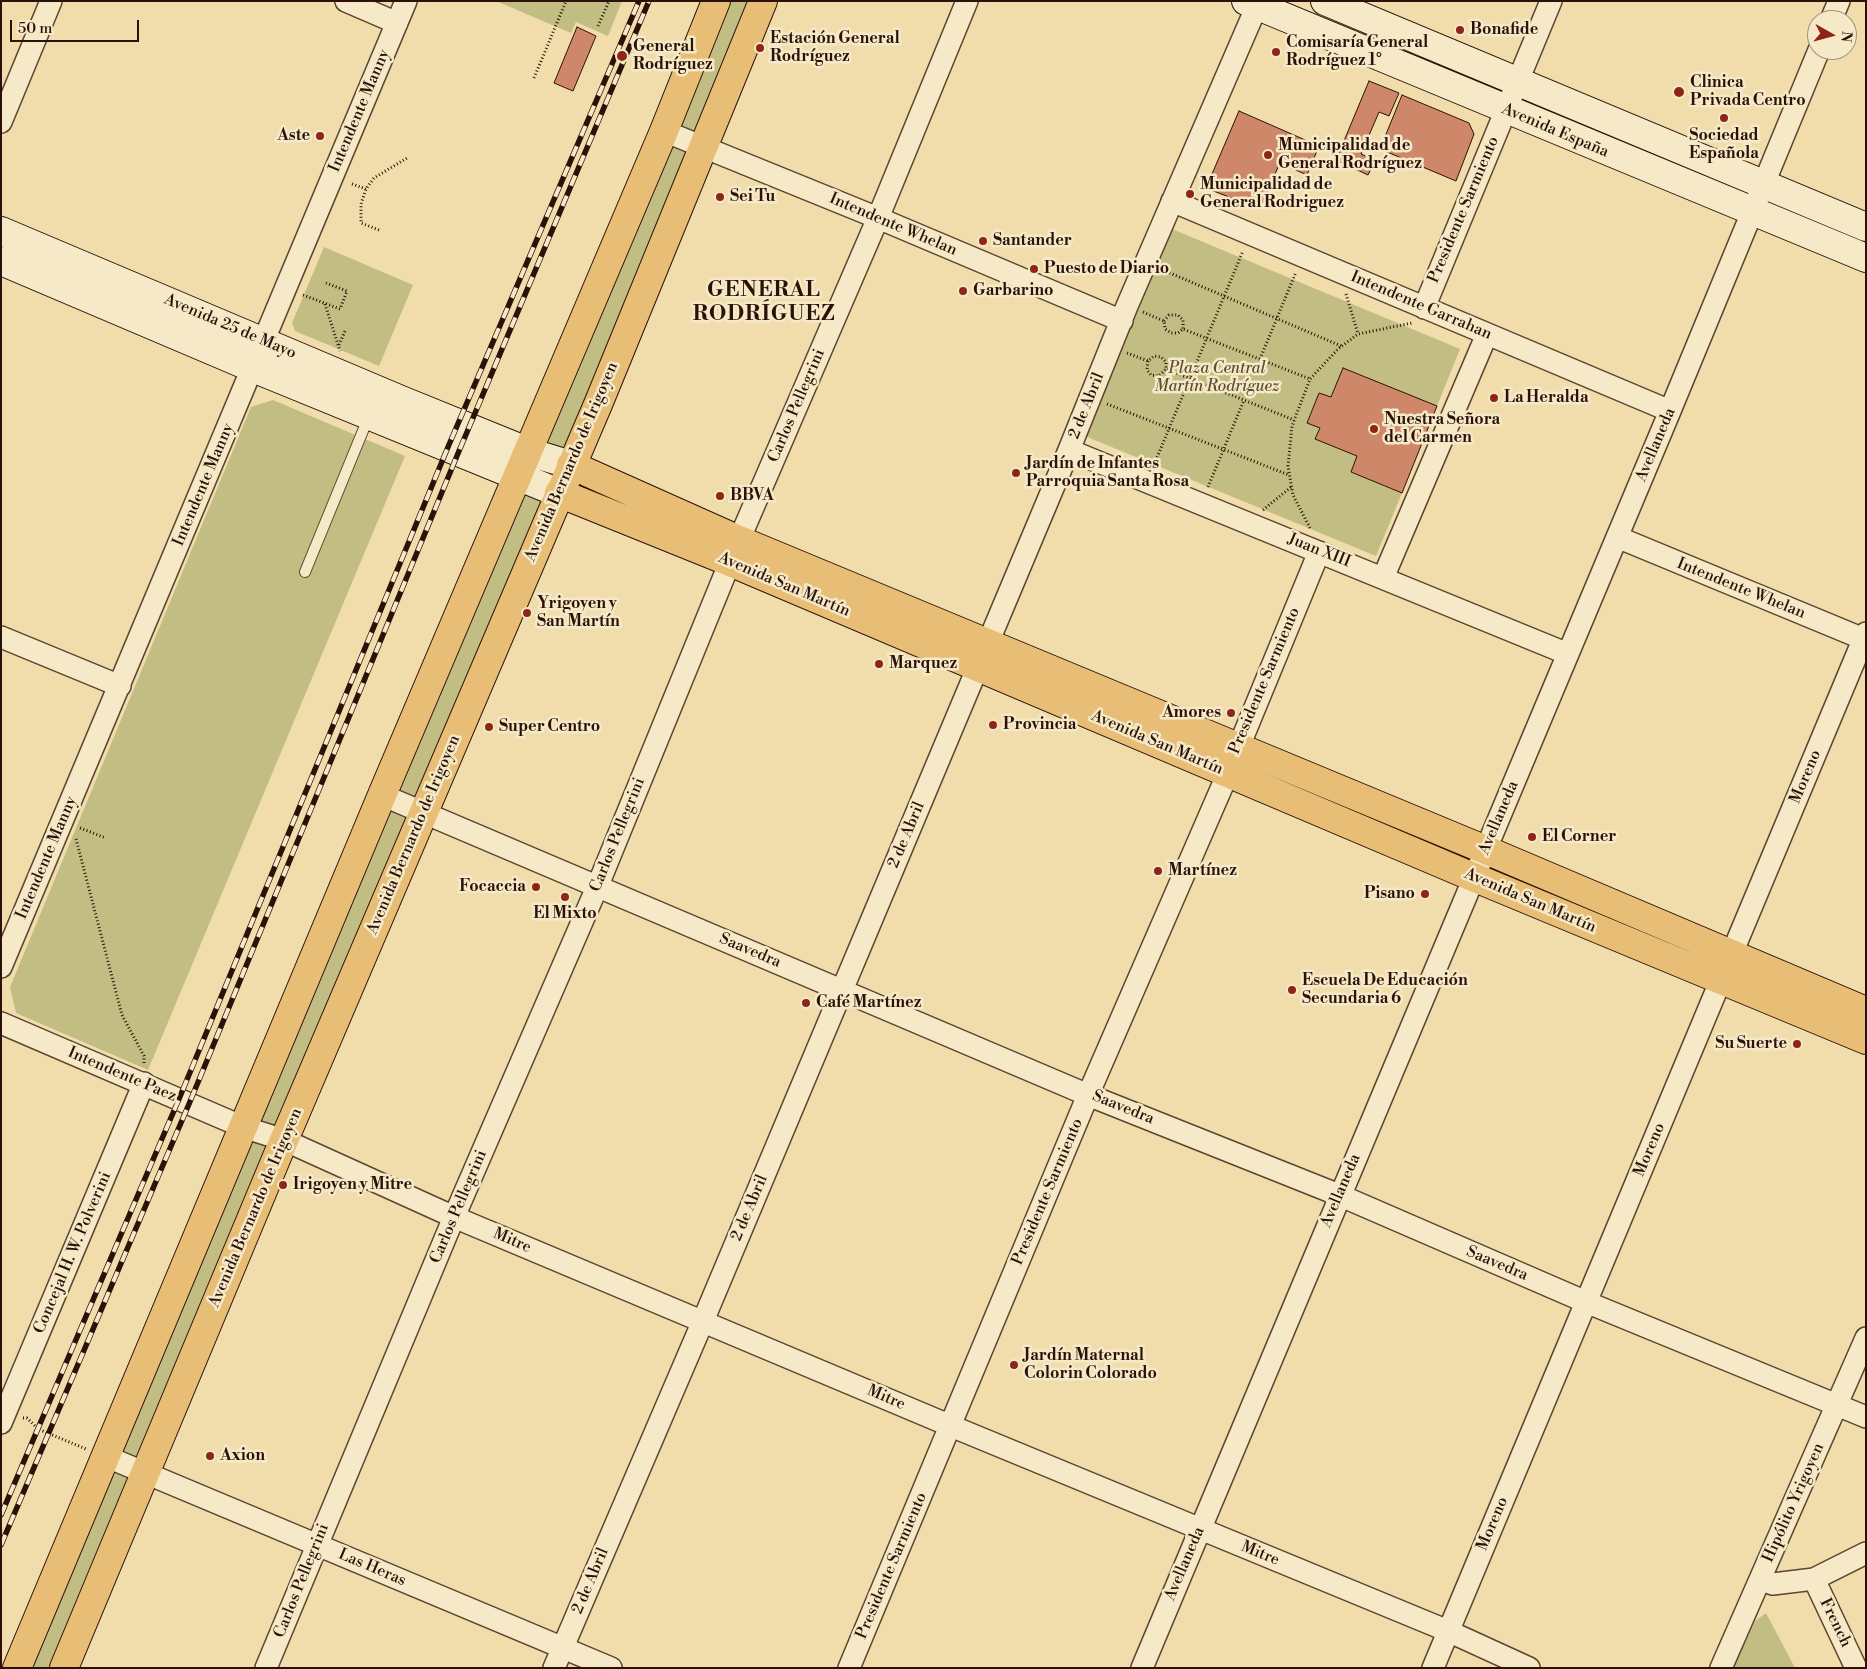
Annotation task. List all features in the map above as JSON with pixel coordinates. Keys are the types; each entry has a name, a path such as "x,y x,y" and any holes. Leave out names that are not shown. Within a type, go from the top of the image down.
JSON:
{"main road":[{"path":"17,1668 382,795 664,131 716,1"},
{"name":"Avenida Bernardo de Irigoyen","path":"64,1668 284,1140 571,465 763,1"},
{"name":"Avenida España","path":"1325,1 1866,227"},
{"name":"Avenida España","path":"1254,3 1752,213 1866,258"},
{"name":"Avenida 25 de Mayo","path":"1,231 346,377 453,434"},
{"name":"Avenida 25 de Mayo","path":"1,261 370,416 453,434"},
{"name":"Avenida San Martín","path":"453,434 524,464 559,493 735,551 982,654 1232,761 1473,877 1866,1040"},
{"name":"Avenida San Martín","path":"524,464 571,465 735,551"},
{"name":"Avenida San Martín","path":"1232,761 1486,850 1866,1011"}],"street":[{"path":"1,122 51,1"},
{"path":"346,1 397,22"},
{"name":"Intendente Manny","path":"1,968 70,817 120,686 406,1"},
{"name":"Carlos Pellegrini","path":"266,1668 454,1217 598,885 735,551 878,218 967,1"},
{"name":"Presidente Sarmiento","path":"1424,308 1551,1"},
{"name":"2 de Abril","path":"554,1668 703,1321 1069,450 1254,3"},
{"name":"Avellaneda","path":"1142,1668 1339,1195 1670,411 1814,60"},
{"name":"Intendente Whelan","path":"664,131 878,218 1124,314"},
{"name":"Intendente Garrahan","path":"1172,201 1670,411"},
{"path":"1383,578 1487,334"},
{"name":"Juan XIII","path":"1069,450 1568,654"},
{"name":"Intendente Whelan","path":"1617,537 1865,637"},
{"name":"Presidente Sarmiento","path":"849,1668 1088,1094 1232,761 1319,552"},
{"path":"1,637 120,686"},
{"name":"Moreno","path":"1433,1668 1865,637"},
{"name":"Saavedra","path":"382,795 1088,1094 1339,1195 1586,1302 1866,1417"},
{"name":"Intendente Paez","path":"1,1023 243,1127"},
{"name":"Concejal H. W. Polverini","path":"2,1417 144,1083"},
{"name":"Mitre","path":"243,1127 284,1140 454,1217 951,1426 1448,1631 1529,1668"},
{"name":"Hipólito Yrigoyen","path":"1721,1668 1866,1338"},
{"name":"Las Heras","path":"105,1456 144,1474 611,1668"},
{"path":"1761,1580 1773,1584 1814,1579 1866,1553"},
{"name":"French","path":"1814,1579 1857,1665"}],"lane":[{"path":"305,572 370,416"}],"path":[{"path":"534,78 566,1"},
{"path":"598,26 609,1"},
{"path":"379,230 361,223 361,204 366,189 374,178 408,158"},
{"path":"352,184 366,189"},
{"path":"1147,482 1250,234"},
{"path":"1260,359 1302,256"},
{"path":"1146,262 1342,346"},
{"path":"1340,272 1358,334"},
{"path":"286,289 340,309 347,291 326,283"},
{"path":"325,304 339,346 346,377"},
{"path":"1319,552 1322,543 1308,525 1292,495 1288,466 1294,420 1310,379 1342,346 1358,334 1418,322 1424,308"},
{"path":"1124,314 1164,321"},
{"path":"1169,315 1178,315 1183,320 1183,329 1178,333 1171,333 1165,329 1164,321 1169,315"},
{"path":"1183,329 1310,379"},
{"path":"339,346 345,330"},
{"path":"1111,346 1148,361"},
{"path":"1154,356 1161,357 1166,362 1166,368 1159,376 1151,376 1146,370 1148,361 1154,356"},
{"path":"1166,368 1294,420"},
{"path":"1090,397 1289,475"},
{"path":"1202,504 1244,400"},
{"path":"1248,522 1291,487"},
{"path":"70,817 106,838"},
{"path":"70,817 122,1015 144,1056 144,1083"},
{"path":"2,1417 27,1418 38,1429 48,1434 105,1456"}],"green space":[{"path":"496,1 622,1 608,36 576,22 571,33"},
{"path":"716,1 763,1 64,1668 17,1668"},
{"name":"Plaza Central Martín Rodríguez","path":"1172,229 1460,349 1437,406 1331,397 1319,393 1307,422 1320,428 1315,439 1357,456 1351,472 1402,493 1376,556 1085,436"},
{"path":"324,247 413,285 379,366 295,331 292,323"},
{"path":"273,400 405,456 148,1070 16,1013 10,987 251,407"},
{"path":"1766,1613 1795,1668 1733,1668 1755,1621"}],"building":[{"path":"577,27 596,36 573,91 554,83"},
{"path":"1369,81 1399,93 1389,116 1379,112 1361,154 1375,160 1368,175 1336,160"},
{"path":"1402,95 1469,123 1474,134 1456,181 1380,149"},
{"name":"Municipalidad de General Rodríguez","path":"1239,111 1319,146 1307,175 1280,163 1259,209 1206,188"},
{"path":"1343,368 1437,406 1402,493 1351,472 1357,456 1315,439 1320,428 1307,423 1319,393 1331,397"}],"railway":[{"path":"1,1515 179,1099 448,447 639,1"},
{"path":"1,1545 189,1104 459,451 649,1"}],"place":[{"name":"Bonafide","path":"1460,30"},
{"name":"Estación General Rodríguez","path":"760,48"},
{"name":"Comisaría General Rodríguez 1°","path":"1276,52"},
{"name":"General Rodríguez","path":"622,56"},
{"name":"Clinica Privada Centro","path":"1679,92"},
{"name":"Sociedad Española","path":"1724,118"},
{"name":"Aste","path":"320,136"},
{"name":"Municipalidad de General Rodríguez","path":"1268,155"},
{"name":"Municipalidad de General Rodriguez","path":"1190,194"},
{"name":"Sei Tu","path":"720,197"},
{"name":"Santander","path":"983,241"},
{"name":"Puesto de Diario","path":"1034,269"},
{"name":"Garbarino","path":"963,291"},
{"name":"La Heralda","path":"1494,398"},
{"name":"Nuestra Señora del Carmen","path":"1374,429"},
{"name":"Jardín de Infantes Parroquia Santa Rosa","path":"1016,473"},
{"name":"BBVA","path":"720,496"},
{"name":"Yrigoyen y San Martín","path":"527,613"},
{"name":"Marquez","path":"879,664"},
{"name":"Amores","path":"1231,713"},
{"name":"Provincia","path":"993,725"},
{"name":"Super Centro","path":"489,727"},
{"name":"El Corner","path":"1532,837"},
{"name":"Martínez","path":"1158,871"},
{"name":"Focaccia","path":"536,887"},
{"name":"Pisano","path":"1425,894"},
{"name":"El Mixto","path":"565,897"},
{"name":"Escuela De Educación Secundaria 6","path":"1292,990"},
{"name":"Café Martínez","path":"806,1003"},
{"name":"Su Suerte","path":"1797,1044"},
{"name":"Irigoyen y Mitre","path":"283,1185"},
{"name":"Jardín Maternal Colorin Colorado","path":"1014,1365"},
{"name":"Axion","path":"210,1456"}],"district":[{"name":"GENERAL RODRÍGUEZ","path":"764,303"}]}
